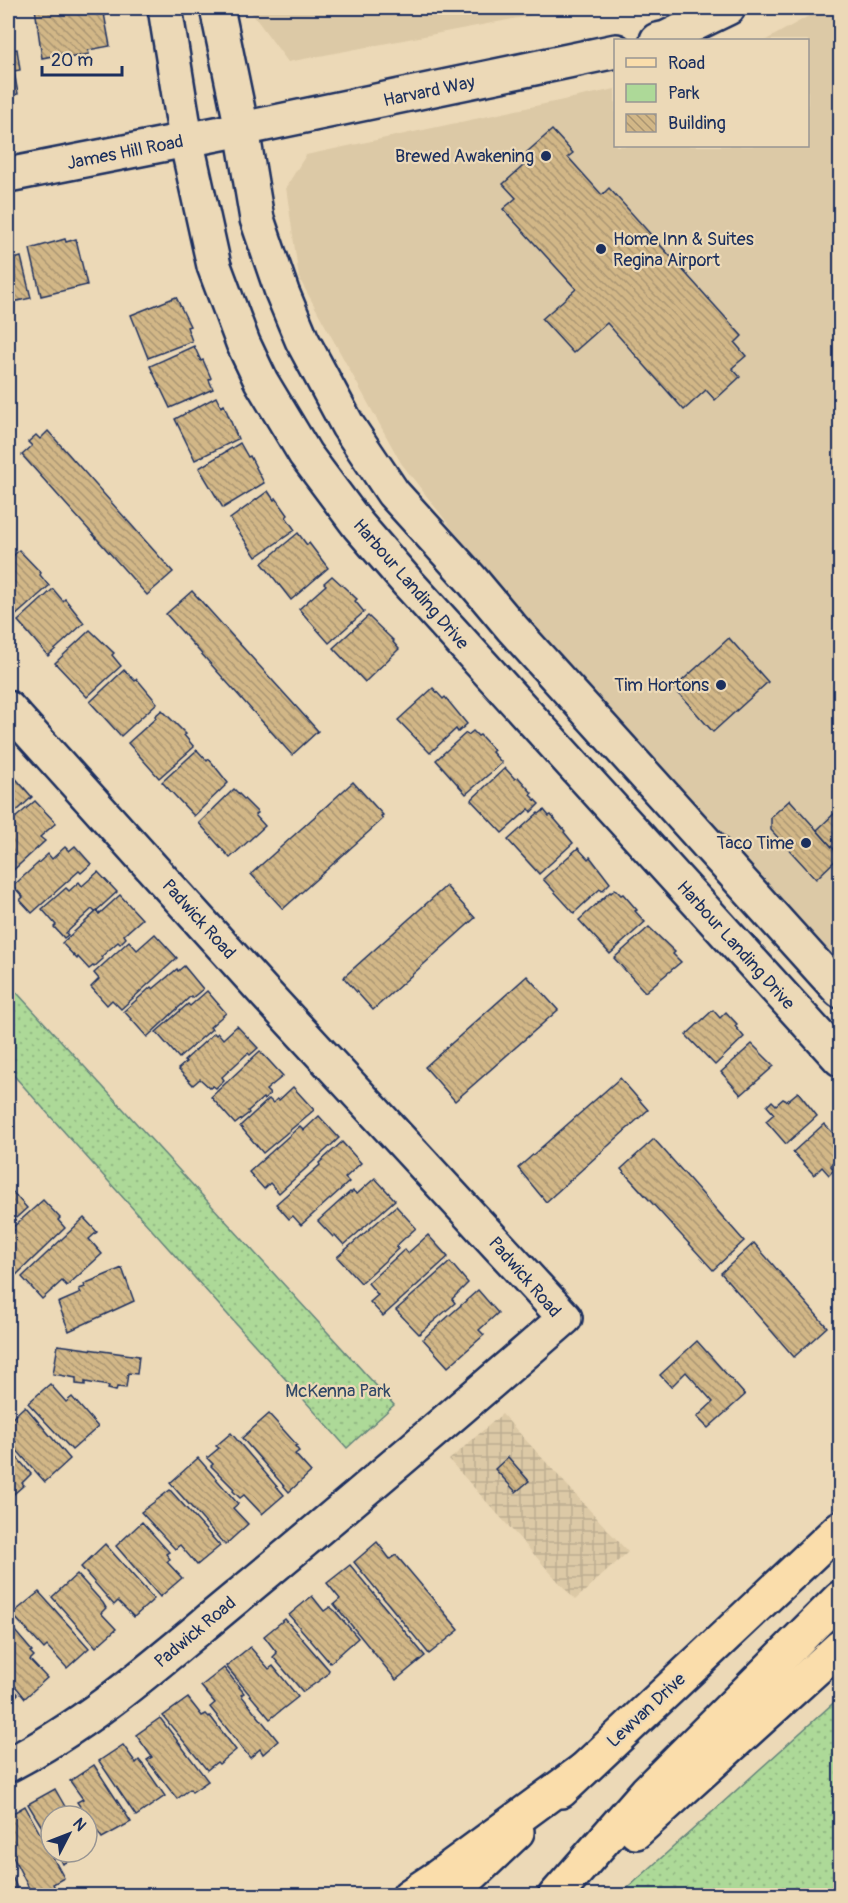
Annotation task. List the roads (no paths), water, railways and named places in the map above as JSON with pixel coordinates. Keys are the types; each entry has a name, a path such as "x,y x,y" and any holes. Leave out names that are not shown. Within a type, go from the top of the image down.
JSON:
{"main road":[{"name":"Lewvan Drive","path":"457,1896 461,1885 840,1528"},
{"path":"555,1896 646,1792 840,1598"},
{"path":"565,1896 840,1647"},
{"path":"409,1896 583,1770"}],"street":[{"name":"Harbour Landing Drive","path":"165,8 186,139 214,266 261,381 305,454 352,517 408,583 840,1059"},
{"path":"217,8 242,129 257,219 282,292 302,340 348,426 393,493 840,991"},
{"path":"662,39 728,8"},
{"name":"Harvard Way","path":"242,129 614,51"},
{"name":"James Hill Road","path":"8,175 242,129"},
{"name":"Padwick Road","path":"8,708 256,983 565,1318 392,1468 127,1688 67,1732 8,1765"}],"place":[{"name":"Brewed Awakening","path":"546,156"},
{"name":"Home Inn & Suites Regina Airport","path":"601,249"},
{"name":"Tim Hortons","path":"721,685"},
{"name":"Taco Time","path":"806,843"}],"park label":[{"name":"McKenna Park","path":"338,1391"}]}
